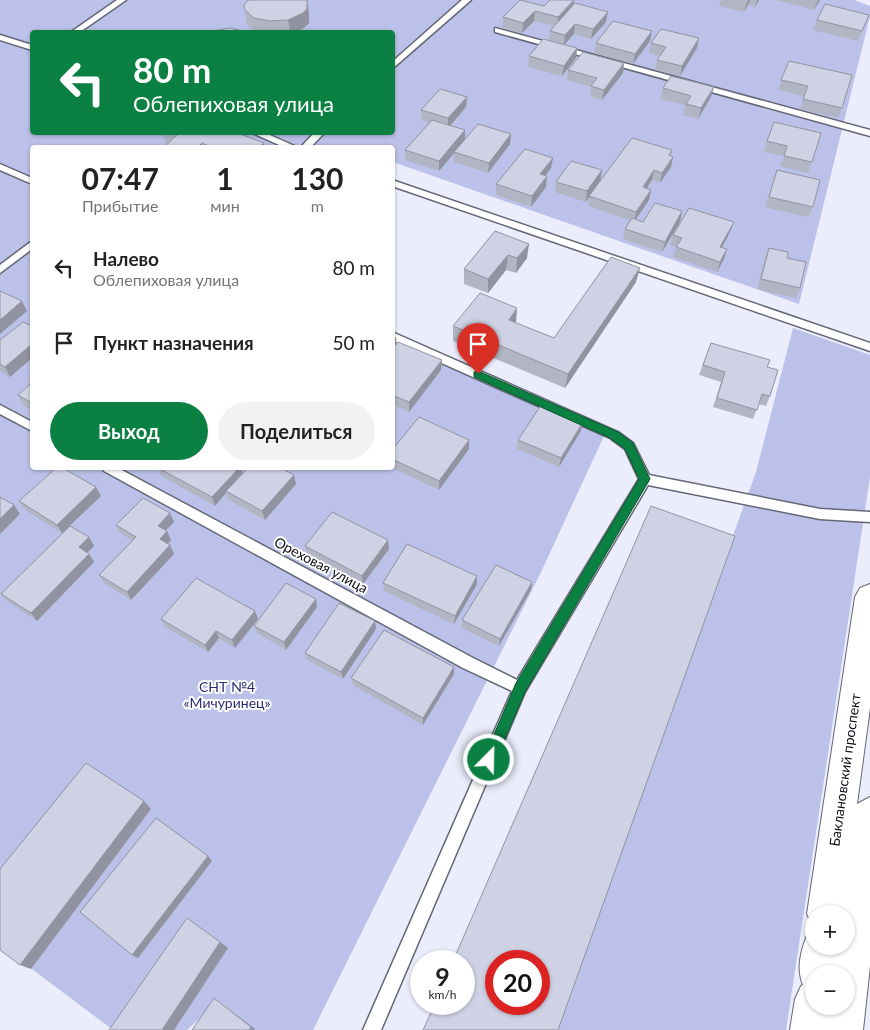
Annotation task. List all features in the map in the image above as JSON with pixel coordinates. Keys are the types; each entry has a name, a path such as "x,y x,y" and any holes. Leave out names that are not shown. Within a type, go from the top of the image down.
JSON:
{"main road":[{"name":"Баклановский проспект","path":"826,905 870,598"},
{"path":"844,1030 870,814"},
{"path":"809,1030 811,1015"}],"lane":[{"path":"78,30 122,0"},
{"path":"395,64 466,0"},
{"path":"498,30 870,133"},
{"path":"0,37 30,47"},
{"path":"262,135 287,145"},
{"path":"307,145 318,135"},
{"path":"0,167 30,180"},
{"path":"395,184 870,347"},
{"path":"0,270 30,246"},
{"path":"395,337 614,435 629,446 645,479"},
{"path":"0,409 30,426"},
{"name":"Ореховая улица","path":"112,470 468,663 520,688"},
{"path":"645,479 820,514 870,517"},
{"path":"372,1030 520,688 645,479"}],"green space":[{"name":"СНТ №4 «Мичуринец»","path":"0,0 854,0 870,6 870,16 799,304 395,163 395,145 30,145 30,470 395,470 395,342 557,413 604,436 542,570 313,1030 255,1030 219,1001 187,1030 113,1030 0,945"},
{"path":"793,328 870,355 870,477 786,1030 554,1030 756,472"}],"building":[{"path":"248,0 307,0 307,9 288,20 270,21 254,18 245,10 244,5"},
{"path":"520,0 544,6 550,0 574,0 558,17 535,11 523,23 503,17"},
{"path":"575,3 608,12 593,29 575,24 565,35 550,31"},
{"path":"825,4 869,15 862,31 817,20"},
{"path":"613,21 652,31 635,54 596,43"},
{"path":"230,28 238,30 218,30"},
{"path":"661,29 699,38 682,66 657,60 666,47 651,43"},
{"path":"543,39 577,48 564,66 529,56"},
{"path":"583,52 624,63 604,90 591,86 597,78 568,70"},
{"path":"789,61 852,75 842,108 803,99 808,86 781,80"},
{"path":"671,76 714,87 701,108 686,104 691,96 663,88"},
{"path":"440,89 467,97 448,118 421,110"},
{"path":"432,120 465,130 439,161 405,150"},
{"path":"774,122 821,133 812,162 784,156 787,146 767,141"},
{"path":"478,124 511,134 489,163 454,152"},
{"path":"177,135 243,135 264,143 262,145 206,145 202,143 200,145 166,145"},
{"path":"632,138 672,150 669,155 673,157 662,173 654,170 643,187 651,190 636,212 589,196"},
{"path":"525,149 553,158 540,174 547,176 532,196 496,184"},
{"path":"571,161 602,170 587,191 556,182"},
{"path":"777,170 820,180 813,207 769,197"},
{"path":"655,203 682,211 665,242 625,229 632,218 643,222"},
{"path":"689,208 734,222 720,247 727,249 720,262 676,247 682,238 673,235"},
{"path":"495,231 529,244 517,258 508,255 488,279 464,269"},
{"path":"769,248 788,252 787,258 806,262 800,288 761,279"},
{"path":"611,257 640,268 568,374 453,326 480,293 517,308 509,320 554,338"},
{"path":"0,291 22,301 0,320"},
{"path":"23,322 30,325 30,346 5,367 0,364 0,340"},
{"path":"398,342 442,360 409,402 395,396 395,346"},
{"path":"711,343 770,360 767,367 778,370 770,396 762,394 757,410 717,398 725,372 703,365"},
{"path":"30,384 30,402 18,395"},
{"path":"541,405 583,422 561,458 518,440"},
{"path":"419,417 469,440 439,481 395,460 395,446"},
{"path":"54,470 66,470 96,487 57,525 19,501"},
{"path":"162,470 237,470 212,497"},
{"path":"246,470 285,470 294,475 262,511 226,491"},
{"path":"0,497 14,505 0,519"},
{"path":"143,498 170,513 158,526 167,531 160,539 170,545 127,592 99,575 136,537 116,525"},
{"path":"651,506 735,536 558,1030 423,1030 430,1015 475,1015 475,950 458,950"},
{"path":"332,512 388,540 362,576 305,546"},
{"path":"70,526 89,537 79,547 89,554 31,613 1,594"},
{"path":"407,544 477,576 455,616 383,583"},
{"path":"496,565 532,582 500,639 462,620"},
{"path":"196,578 255,611 232,640 216,631 205,645 161,619"},
{"path":"286,583 316,599 284,642 254,626"},
{"path":"339,603 375,621 341,672 305,653"},
{"path":"384,630 454,667 423,718 351,678"},
{"path":"86,763 144,801 20,965 0,950 0,869"},
{"path":"156,818 208,856 132,955 80,912"},
{"path":"187,918 220,942 162,1030 109,1030"},
{"path":"214,998 251,1027 249,1030 192,1030"}],"route":[{"path":"478,374 614,435 629,446 645,479 520,688 489,760"}]}
